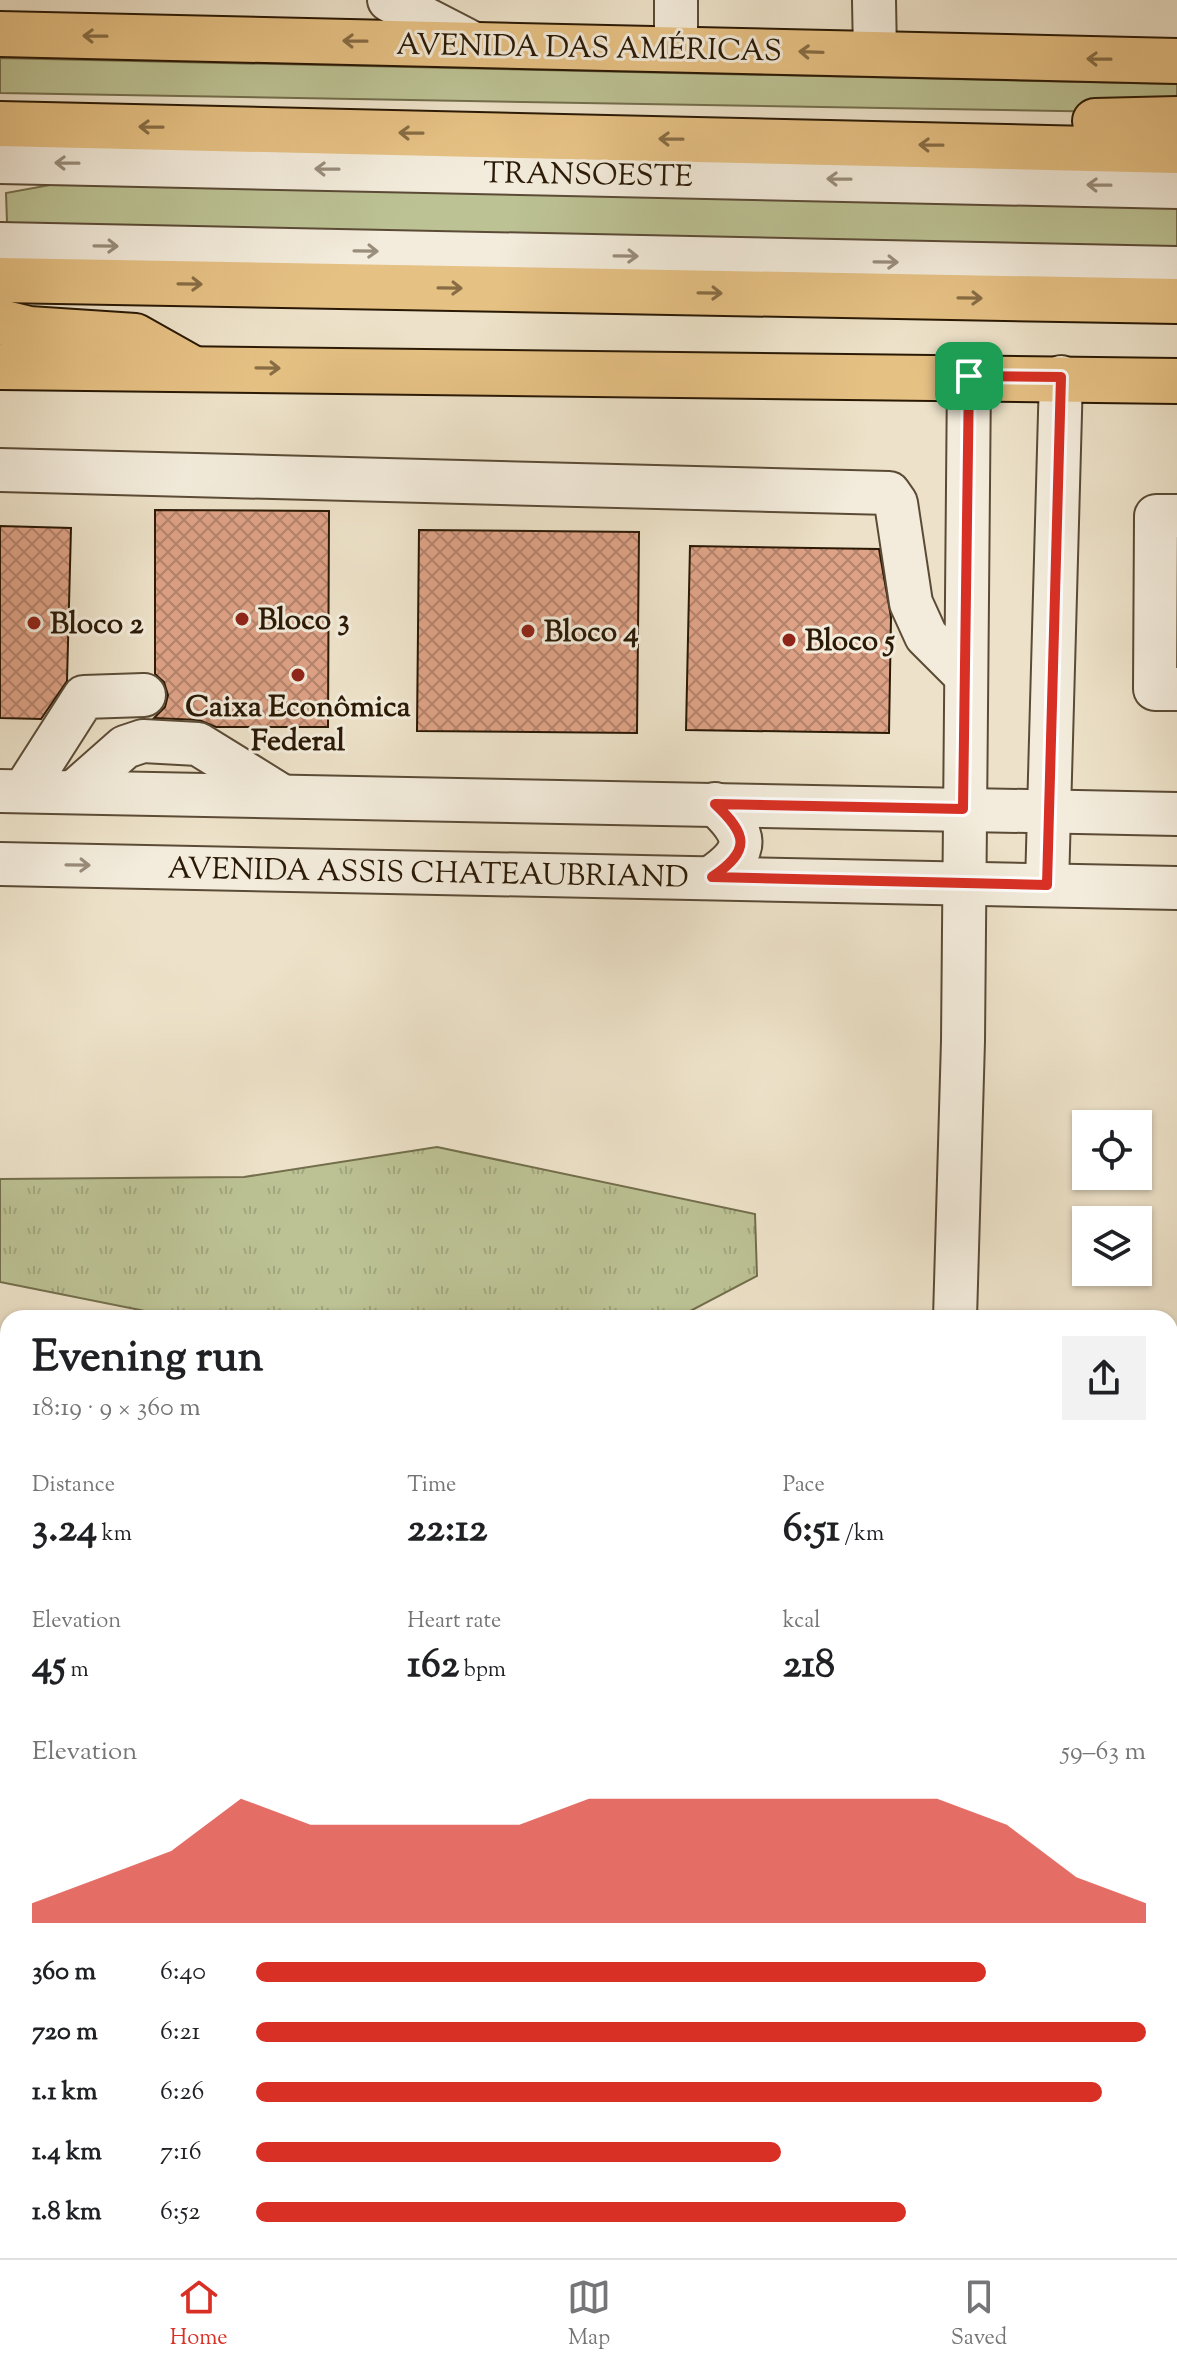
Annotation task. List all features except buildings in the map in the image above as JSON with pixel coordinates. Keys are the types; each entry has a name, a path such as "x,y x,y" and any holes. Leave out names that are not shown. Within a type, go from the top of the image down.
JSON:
{"main road":[{"name":"AVENIDA DAS AMÉRICAS","path":"0,34 1177,61"},
{"path":"991,147 1023,131 1057,125 1177,119"},
{"path":"0,124 1177,151"},
{"path":"0,280 1177,301"},
{"path":"0,322 29,329 135,336 190,367"},
{"path":"0,367 1061,377 1177,381"}],"street":[{"path":"389,0 474,44"},
{"path":"676,0 676,49"},
{"path":"874,0 875,54"},
{"name":"TRANSOESTE","path":"0,162 1177,187"},
{"path":"0,244 1177,268"},
{"path":"955,1310 963,1041 969,376"},
{"path":"1047,885 1061,377"},
{"path":"0,446 44,471"},
{"path":"0,470 889,493 896,503 911,603 926,636 964,674"},
{"path":"1177,516 1156,516 1155,689 1177,689"},
{"path":"12,791 68,721 79,702 89,695 148,705"},
{"path":"12,791 1177,814"},
{"path":"712,877 733,863 742,844 737,825 715,804"},
{"name":"AVENIDA ASSIS CHATEAUBRIAND","path":"0,864 1177,888"}],"green space":[{"path":"0,58 1177,84 1177,113 0,93"},
{"path":"99,176 1177,199 1177,262 110,243 7,222 6,193"},
{"path":"437,1147 755,1214 757,1276 692,1310 140,1310 0,1282 0,1179 244,1177"}],"place":[{"name":"Bloco 3","path":"242,619"},
{"name":"Bloco 2","path":"34,623"},
{"name":"Bloco 4","path":"528,631"},
{"name":"Bloco 5","path":"789,640"},
{"name":"Caixa Econômica Federal","path":"298,675"}],"route":[{"path":"969,376 1061,377 1047,885 712,877 733,863 742,844 737,825 715,804 963,809 969,376"}]}
